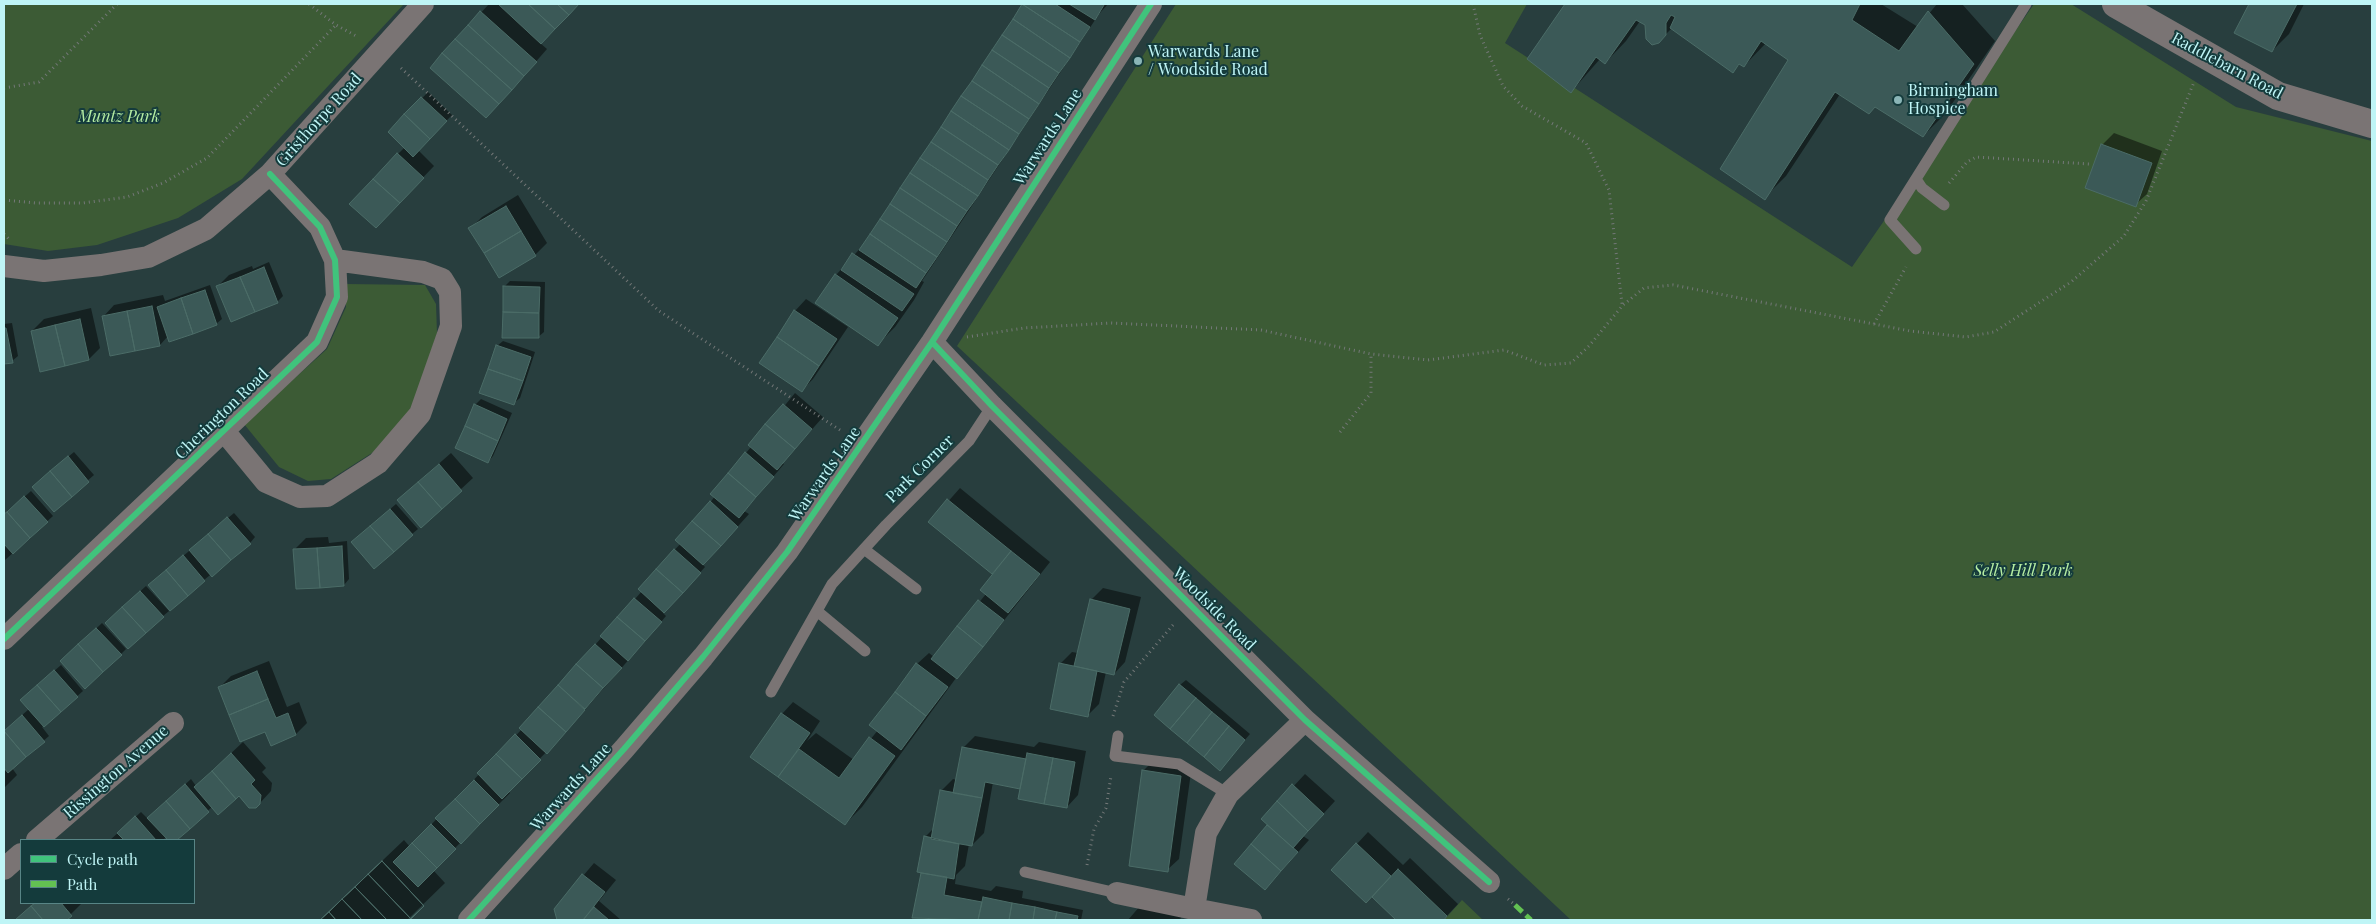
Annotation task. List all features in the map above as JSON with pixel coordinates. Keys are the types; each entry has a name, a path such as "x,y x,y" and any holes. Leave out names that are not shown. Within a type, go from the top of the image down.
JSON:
{"street":[{"name":"Gristhorpe Road","path":"4,266 44,271 101,266 148,257 206,229 270,174 423,4"},
{"name":"Warwards Lane","path":"472,919 704,657 787,552 932,342 1150,4"},
{"name":"Raddlebarn Road","path":"2116,4 2278,96 2372,124"},
{"name":"Cherington Road","path":"4,639 317,342 337,297 335,260 320,227 270,174"},
{"name":"Cherington Road","path":"224,431 266,482 300,497 327,496 378,463 420,414 451,326 450,292 442,279 423,272 335,260"},
{"name":"Woodside Road","path":"932,342 992,406 1305,720 1490,882"},
{"path":"1194,909 1206,833 1228,794 1305,720"},
{"name":"Rissington Avenue","path":"38,839 173,723"},
{"path":"4,869 20,855"},
{"path":"1117,893 1251,920"}],"lane":[{"path":"1916,249 1890,220 2026,4"},
{"path":"1916,179 1922,188 1941,202"},
{"name":"Park Corner","path":"771,692 832,584 969,442 992,406"},
{"path":"864,549 916,588"},
{"path":"817,612 865,652"},
{"path":"1118,736 1115,756 1179,764 1228,794"},
{"path":"1025,872 1117,893"}],"path":[{"path":"4,88 39,82 117,4"},
{"path":"309,4 336,25 382,50 658,310 844,432"},
{"path":"1472,4 1480,35 1503,86 1522,106 1586,143 1594,159 1609,190 1622,305"},
{"path":"4,200 36,203 83,203 127,197 163,183 207,158 336,25"},
{"path":"932,342 1024,328 1111,323 1261,330 1371,354 1428,360 1504,350 1544,366 1571,363 1589,346 1622,305 1644,288 1673,285 1874,324 1966,337 1994,332 2071,282 2124,236 2146,201 2204,55"},
{"path":"1941,202 1957,172 1976,157 2089,164"},
{"path":"1874,324 1916,249"},
{"path":"1340,432 1370,393 1371,354"},
{"path":"1118,736 1107,734 1124,682 1190,605"},
{"path":"1083,885 1094,828 1106,808 1115,756"}],"green space":[{"name":"Muntz Park","path":"4,4 404,4 242,179 178,218 97,245 48,251 4,244"},
{"name":"Selly Hill Park","path":"1176,4 1527,4 1505,43 1852,267 2034,4 2071,4 2236,107 2372,141 2372,920 1571,920 957,346"},
{"path":"345,284 425,285 436,304 437,334 411,410 375,451 331,479 308,481 279,467 244,424 327,349 346,307"},
{"path":"1462,900 1483,920 1444,920"}],"building":[{"path":"498,4 528,4 555,29 541,44"},
{"path":"528,4 557,4 569,15 555,29"},
{"path":"557,4 579,4 569,15"},
{"path":"1022,4 1080,42 1070,58 1013,19"},
{"path":"1022,4 1055,4 1090,27 1080,42"},
{"path":"1069,4 1103,4 1104,5 1095,20"},
{"name":"Birmingham Hospice","path":"1565,4 1860,4 1852,20 1899,51 1928,11 1974,64 1923,137 1875,107 1869,114 1835,92 1765,200 1720,169 1788,60 1761,41 1744,67 1739,64 1733,73 1670,28 1675,17 1671,15 1666,23 1666,35 1659,43 1652,45 1646,39 1645,25 1636,20 1605,64 1596,57 1571,93 1527,59"},
{"path":"2249,4 2297,4 2272,52 2234,33"},
{"path":"480,11 537,62 524,76 468,25"},
{"path":"1013,19 1070,58 1059,73 1002,35"},
{"path":"468,25 524,76 512,90 455,39"},
{"path":"1002,35 1059,73 1049,88 992,50"},
{"path":"455,39 512,90 499,104 442,53"},
{"path":"992,50 1049,88 1039,104 982,65"},
{"path":"442,53 499,104 486,118 430,68"},
{"path":"982,65 1039,104 1029,119 972,81"},
{"path":"972,81 1029,119 1019,134 961,96"},
{"path":"961,96 1019,134 1009,150 951,111"},
{"path":"421,97 447,121 430,139 404,114"},
{"path":"951,111 1009,150 998,165 941,127"},
{"path":"404,114 430,139 413,157 388,132"},
{"path":"941,127 998,165 988,180 931,142"},
{"path":"931,142 988,180 978,196 920,158"},
{"path":"2101,144 2152,163 2136,207 2085,188"},
{"path":"397,153 424,178 400,203 373,179"},
{"path":"920,158 978,196 967,211 910,173"},
{"path":"910,173 967,211 957,226 900,188"},
{"path":"373,179 400,203 376,228 349,204"},
{"path":"900,188 957,226 947,242 890,204"},
{"path":"890,204 947,242 937,257 880,219"},
{"path":"506,206 521,231 484,253 468,228"},
{"path":"880,219 937,257 926,273 870,234"},
{"path":"521,231 536,256 499,278 484,253"},
{"path":"870,234 926,273 916,288 859,250"},
{"path":"852,253 914,294 902,311 841,270"},
{"path":"264,267 278,303 255,312 240,277"},
{"path":"835,274 898,318 878,346 815,303"},
{"path":"240,277 255,312 231,322 216,286"},
{"path":"503,286 540,287 539,313 503,312"},
{"path":"205,290 217,325 193,334 181,298"},
{"path":"181,298 193,334 169,342 157,307"},
{"path":"152,306 160,346 135,351 127,311"},
{"path":"794,310 837,339 819,366 777,337"},
{"path":"127,311 135,351 110,356 102,316"},
{"path":"503,312 539,313 539,338 502,338"},
{"path":"80,319 89,360 65,366 55,325"},
{"path":"55,325 65,366 40,372 31,331"},
{"path":"4,328 6,328 13,363 4,364"},
{"path":"777,337 819,366 802,392 759,363"},
{"path":"496,345 531,357 523,381 488,369"},
{"path":"488,369 523,381 514,405 479,393"},
{"path":"474,404 507,419 498,441 465,426"},
{"path":"783,404 812,429 795,449 765,424"},
{"path":"765,424 795,449 777,470 748,445"},
{"path":"465,426 498,441 488,463 455,448"},
{"path":"745,452 774,477 756,497 728,473"},
{"path":"68,456 89,482 72,497 50,471"},
{"path":"439,464 462,491 442,509 418,482"},
{"path":"50,471 72,497 54,512 32,487"},
{"path":"728,473 756,497 739,518 710,494"},
{"path":"418,482 442,509 421,528 397,500"},
{"path":"24,496 48,522 30,538 7,512"},
{"path":"947,499 1011,551 992,574 928,522"},
{"path":"710,501 738,527 721,546 692,521"},
{"path":"390,509 413,535 394,552 370,526"},
{"path":"7,512 30,538 13,554 4,544 4,514"},
{"path":"227,517 251,544 231,560 208,534"},
{"path":"692,521 721,546 703,565 675,540"},
{"path":"370,526 394,552 374,569 351,542"},
{"path":"208,534 231,560 212,577 189,550"},
{"path":"342,546 344,586 320,588 317,548"},
{"path":"317,548 320,588 296,589 293,549"},
{"path":"674,549 701,573 683,593 656,569"},
{"path":"1011,551 1040,574 1008,613 980,590"},
{"path":"183,555 205,581 188,596 166,570"},
{"path":"656,569 683,593 664,613 638,589"},
{"path":"166,570 188,596 170,611 148,585"},
{"path":"140,591 164,617 146,633 122,607"},
{"path":"634,598 662,622 645,641 617,617"},
{"path":"1090,599 1130,609 1114,675 1074,666"},
{"path":"978,600 1004,620 983,647 957,626"},
{"path":"122,607 146,633 128,649 105,623"},
{"path":"617,617 645,641 628,661 600,636"},
{"path":"957,626 983,647 957,679 931,659"},
{"path":"96,628 122,655 103,672 78,644"},
{"path":"78,644 103,672 85,689 60,661"},
{"path":"595,644 622,668 603,688 576,664"},
{"path":"916,663 948,687 926,716 895,692"},
{"path":"1059,663 1097,671 1088,717 1050,709"},
{"path":"576,664 603,688 585,709 558,685"},
{"path":"54,670 78,697 61,712 37,685"},
{"path":"257,671 268,699 229,715 218,687"},
{"path":"1179,684 1196,698 1170,729 1154,715"},
{"path":"37,685 61,712 44,727 20,700"},
{"path":"558,685 585,710 566,732 538,707"},
{"path":"895,692 926,716 901,750 869,725"},
{"path":"1196,698 1212,712 1187,743 1170,729"},
{"path":"268,699 276,718 288,713 296,735 271,746 265,732 240,742 229,715"},
{"path":"538,707 566,732 547,754 519,728"},
{"path":"1212,712 1229,726 1204,757 1187,743"},
{"path":"781,713 810,733 778,777 750,757"},
{"path":"22,715 45,742 26,757 4,731"},
{"path":"1229,726 1245,740 1220,771 1204,757"},
{"path":"4,731 26,757 8,773 4,768"},
{"path":"515,734 541,760 522,779 496,754"},
{"path":"869,737 895,756 845,825 778,777 799,749 839,778"},
{"path":"962,747 1026,759 1020,789 985,782 982,798 953,793"},
{"path":"231,753 255,780 251,784 261,795 260,804 256,808 249,808 239,796 236,799 212,771"},
{"path":"1027,753 1053,758 1044,804 1018,799"},
{"path":"496,754 522,779 502,799 477,773"},
{"path":"1053,758 1075,762 1067,808 1044,804"},
{"path":"1142,770 1181,776 1168,872 1129,866"},
{"path":"212,771 236,799 218,815 194,787"},
{"path":"474,780 499,805 480,824 455,799"},
{"path":"185,784 209,812 190,829 166,801"},
{"path":"1292,784 1324,814 1308,831 1277,801"},
{"path":"940,790 982,798 972,846 931,839"},
{"path":"455,799 480,824 461,844 435,818"},
{"path":"166,801 190,829 178,839 167,839 147,818"},
{"path":"1277,801 1308,831 1293,848 1261,819"},
{"path":"135,816 155,839 123,839 117,833"},
{"path":"431,824 456,849 437,868 412,843"},
{"path":"1267,825 1298,852 1281,871 1251,844"},
{"path":"924,836 959,844 954,879 917,872"},
{"path":"412,843 437,868 418,887 393,862"},
{"path":"1356,843 1391,876 1366,903 1331,870"},
{"path":"1251,844 1281,871 1265,890 1234,864"},
{"path":"382,861 424,906 409,920 320,920"},
{"path":"382,861 424,906 411,919 368,874"},
{"path":"1398,869 1447,916 1444,920 1396,920 1372,897"},
{"path":"921,873 947,877 944,895 982,902 978,920 912,918"},
{"path":"368,874 411,919 387,920 355,887"},
{"path":"582,874 605,892 583,920 557,920 554,909"},
{"path":"355,887 387,920 362,920 342,899"},
{"path":"983,897 1012,903 1009,920 978,920"},
{"path":"342,899 362,920 336,920 329,912"},
{"path":"1012,903 1035,907 1033,920 1009,920"},
{"path":"34,904 62,904 72,916 67,920 43,920 31,906"},
{"path":"31,906 43,920 15,920"},
{"path":"594,907 609,920 583,920"},
{"path":"1035,907 1057,912 1055,920 1033,920"},
{"path":"329,912 336,920 320,920"},
{"path":"1057,912 1078,916 1077,920 1055,920"}],"marked path":[{"path":"1515,905 1531,920"}],"cycle path":[{"path":"469,920 624,749 703,657 787,552 932,342 1151,4"},
{"path":"4,639 317,342 337,297 335,260 320,227 270,174"},
{"path":"932,342 992,406 1305,720 1489,882"}],"place":[{"name":"Warwards Lane / Woodside Road","path":"1138,61"},
{"name":"Birmingham Hospice","path":"1898,100"}]}
